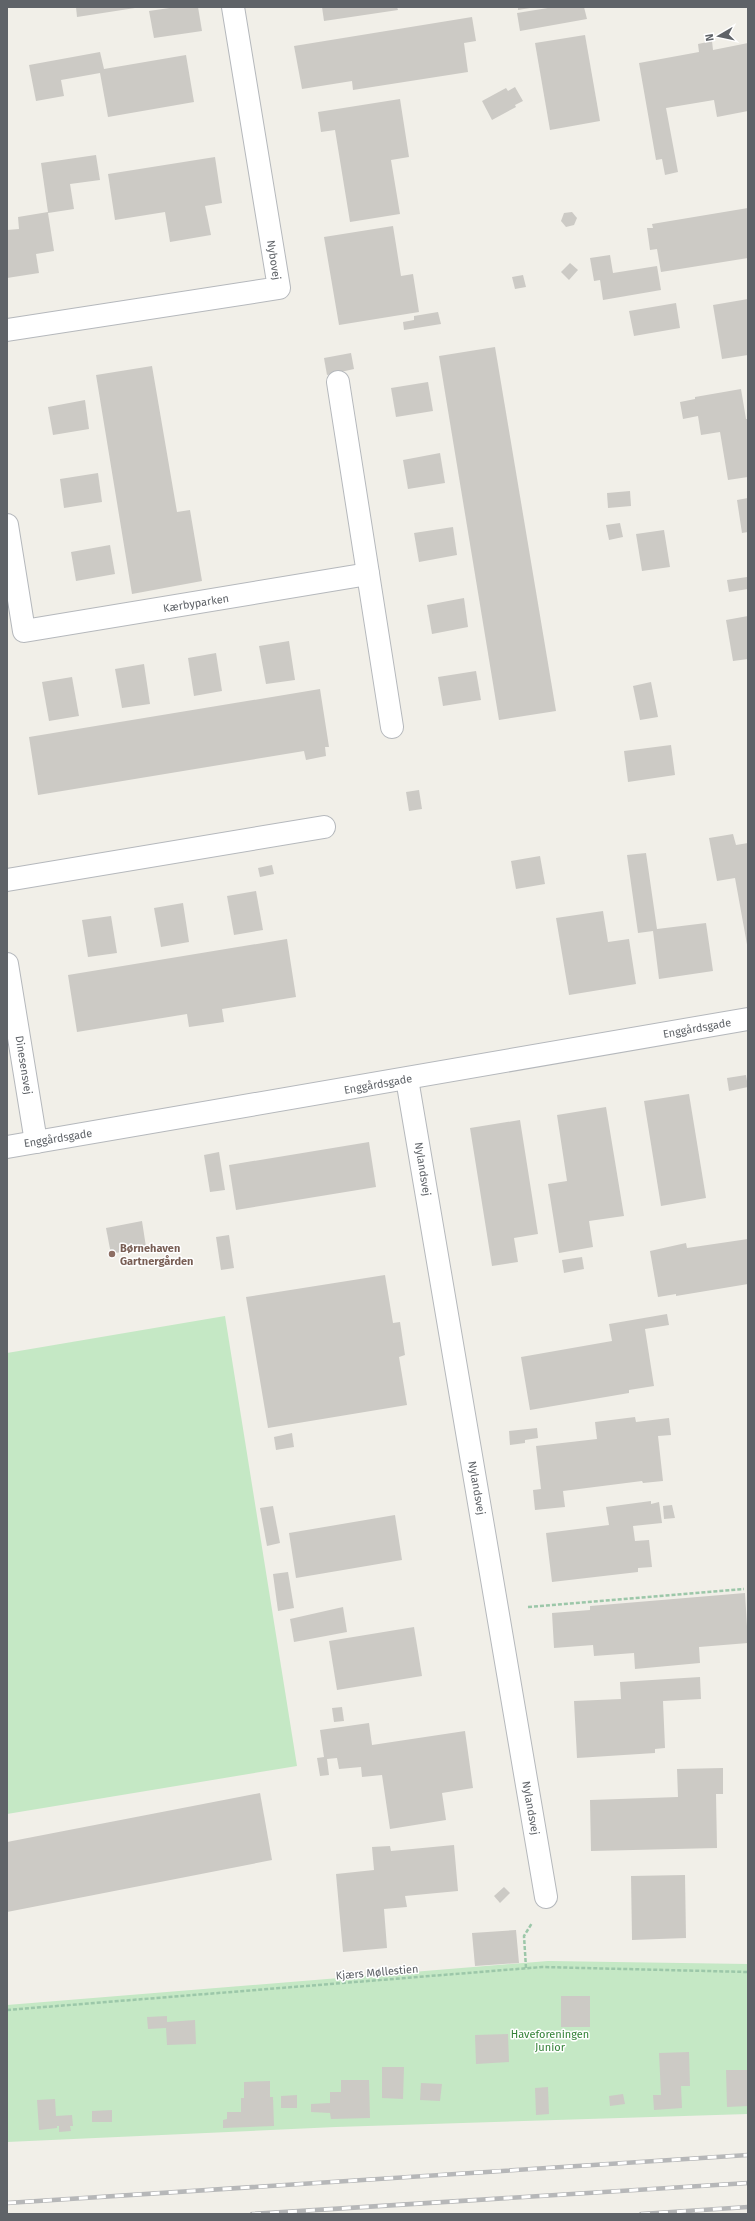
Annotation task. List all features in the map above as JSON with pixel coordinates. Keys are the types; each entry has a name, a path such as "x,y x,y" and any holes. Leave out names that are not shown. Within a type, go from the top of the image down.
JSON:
{"street":[{"name":"Nybovej","path":"7,330 279,288 233,7"},
{"path":"338,382 392,728"},
{"name":"Kærbyparken","path":"7,525 16,633 368,574"},
{"path":"7,880 324,827"},
{"name":"Dinesensvej","path":"7,964 36,1142"},
{"name":"Enggårdsgade","path":"7,1147 748,1019"},
{"name":"Nylandsvej","path":"407,1079 546,1898"}],"path":[{"path":"498,1609 744,1589"},
{"path":"524,1936 526,1968"},
{"name":"Kjærs Møllestien","path":"7,2010 526,1968 748,1972"}],"green space":[{"path":"225,1316 297,1766 7,1814 7,1353"},
{"name":"Haveforeningen Junior","path":"548,1961 748,1964 748,2114 336,2127 7,2142 7,2005"}],"building":[{"path":"76,7 135,7 135,8 77,17"},
{"path":"176,7 198,7 202,31 154,38 149,11"},
{"path":"322,7 397,7 398,10 324,21"},
{"path":"518,7 530,7 530,8 518,10"},
{"path":"554,7 584,7 587,19 520,31 517,13"},
{"path":"472,17 476,41 464,43 468,72 353,90 352,81 302,89 294,46"},
{"path":"585,35 600,121 550,130 535,43"},
{"path":"712,41 713,50 748,43 748,111 717,117 714,100 666,108 678,172 665,175 662,159 656,160 639,63 699,52 698,44"},
{"path":"100,52 104,69 186,55 194,102 108,117 100,73 61,80 64,96 36,101 29,65"},
{"path":"515,87 523,101 515,105 516,107 492,120 482,101 506,88 508,91"},
{"path":"400,99 409,157 391,160 400,214 350,222 335,130 321,132 318,112"},
{"path":"96,155 100,180 70,184 74,209 48,213 54,251 36,254 39,273 7,278 7,230 19,229 18,217 48,212 41,163"},
{"path":"215,157 222,203 205,206 211,235 170,242 165,212 115,220 108,174"},
{"path":"748,208 748,258 661,272 657,249 650,250 647,228 653,228 652,224"},
{"path":"572,212 577,218 574,225 566,227 561,221 564,213"},
{"path":"393,226 401,276 413,274 419,312 339,325 324,237"},
{"path":"610,255 613,273 657,266 661,290 603,300 600,280 594,281 590,258"},
{"path":"570,263 578,270 569,280 561,272"},
{"path":"523,275 526,287 515,289 512,277"},
{"path":"748,299 748,355 722,359 713,305"},
{"path":"676,303 680,328 634,336 629,311"},
{"path":"438,312 441,324 404,330 403,322 414,320 414,316"},
{"path":"495,347 556,711 499,720 439,356"},
{"path":"351,353 354,369 327,375 324,358"},
{"path":"152,366 177,512 190,510 202,581 132,594 96,375"},
{"path":"428,382 433,411 396,417 391,388"},
{"path":"741,389 746,419 748,419 748,477 728,480 720,432 701,435 698,416 683,419 680,402 695,399 695,397"},
{"path":"85,400 89,429 53,435 48,407"},
{"path":"440,453 445,483 408,489 403,460"},
{"path":"98,473 102,502 64,508 60,479"},
{"path":"630,491 631,506 608,508 607,493"},
{"path":"748,498 748,532 742,533 737,500"},
{"path":"620,523 623,537 609,540 606,525"},
{"path":"453,527 457,555 419,562 414,533"},
{"path":"664,530 670,567 642,571 636,534"},
{"path":"110,545 115,574 76,581 71,552"},
{"path":"747,577 748,589 729,592 727,580"},
{"path":"464,598 468,627 432,634 427,605"},
{"path":"748,616 748,659 733,661 726,620"},
{"path":"289,641 295,680 266,684 259,646"},
{"path":"216,653 222,691 194,696 188,658"},
{"path":"144,664 150,704 122,708 115,669"},
{"path":"476,671 481,700 443,706 438,677"},
{"path":"72,677 79,716 49,721 42,682"},
{"path":"651,682 658,717 640,720 633,686"},
{"path":"320,689 329,747 325,747 326,756 306,760 304,751 38,795 29,737"},
{"path":"671,745 675,775 628,782 624,751"},
{"path":"419,790 422,809 409,811 406,792"},
{"path":"733,834 736,845 748,843 748,950 735,878 717,881 709,838"},
{"path":"646,853 657,929 706,923 713,971 659,979 653,931 638,933 627,855"},
{"path":"540,856 545,884 516,889 511,861"},
{"path":"272,865 274,874 260,877 258,868"},
{"path":"256,891 263,930 234,935 227,896"},
{"path":"183,903 189,942 161,947 154,908"},
{"path":"603,911 608,942 629,939 636,984 569,995 556,918"},
{"path":"111,916 117,953 88,957 82,920"},
{"path":"287,939 296,997 222,1009 224,1022 189,1027 187,1014 77,1032 68,975"},
{"path":"746,1075 748,1087 729,1091 727,1078"},
{"path":"689,1094 706,1198 661,1206 644,1101"},
{"path":"606,1107 624,1216 589,1221 593,1247 559,1253 548,1184 567,1181 557,1115"},
{"path":"520,1120 538,1234 514,1238 518,1262 492,1266 470,1128"},
{"path":"369,1142 376,1187 236,1210 229,1165"},
{"path":"219,1152 225,1190 210,1192 204,1155"},
{"path":"142,1221 146,1247 111,1254 106,1228"},
{"path":"229,1235 234,1268 221,1270 216,1237"},
{"path":"748,1239 748,1284 676,1296 676,1294 658,1297 650,1251 686,1243 687,1248"},
{"path":"582,1257 584,1269 564,1273 562,1260"},
{"path":"385,1275 393,1323 400,1322 405,1355 399,1357 407,1405 268,1428 246,1297"},
{"path":"667,1314 669,1325 645,1329 654,1386 629,1390 629,1393 530,1410 521,1357 612,1341 609,1324"},
{"path":"635,1417 636,1422 669,1418 671,1435 658,1436 663,1481 643,1483 642,1481 563,1491 565,1507 535,1510 533,1490 541,1489 536,1446 597,1439 595,1422"},
{"path":"537,1428 538,1438 525,1440 525,1443 510,1445 509,1431"},
{"path":"292,1433 294,1447 276,1450 274,1437"},
{"path":"651,1501 651,1504 659,1502 662,1523 633,1526 635,1541 649,1540 652,1567 638,1568 638,1572 552,1582 546,1533 609,1525 606,1507"},
{"path":"672,1505 675,1518 664,1519 663,1506"},
{"path":"273,1506 280,1543 267,1546 260,1508"},
{"path":"395,1515 402,1560 296,1578 289,1533"},
{"path":"288,1572 294,1608 278,1611 273,1574"},
{"path":"745,1593 748,1643 699,1647 700,1663 635,1669 634,1653 594,1656 593,1645 554,1648 552,1613 590,1610 590,1606"},
{"path":"343,1607 347,1632 294,1642 290,1619"},
{"path":"414,1627 422,1676 337,1690 329,1641"},
{"path":"700,1677 701,1699 663,1701 665,1748 655,1749 655,1753 577,1758 574,1701 621,1699 620,1682"},
{"path":"342,1707 344,1721 334,1722 332,1708"},
{"path":"369,1723 372,1745 465,1731 473,1788 442,1793 446,1820 390,1829 382,1775 362,1777 361,1767 339,1769 337,1758 327,1759 329,1775 320,1776 317,1758 324,1757 320,1730"},
{"path":"723,1768 723,1794 716,1794 717,1848 591,1851 590,1800 678,1797 677,1769"},
{"path":"260,1793 272,1860 7,1912 7,1842"},
{"path":"454,1845 458,1891 405,1896 407,1907 384,1909 387,1948 343,1952 336,1874 374,1870 372,1847 390,1846 391,1851"},
{"path":"685,1875 686,1938 632,1940 631,1876"},
{"path":"504,1887 510,1893 500,1903 494,1896"},
{"path":"516,1930 519,1963 475,1966 472,1933"},
{"path":"561,1996 590,1996 590,2027 561,2027"},
{"path":"167,2016 167,2022 195,2020 196,2044 167,2045 166,2028 148,2029 147,2017"},
{"path":"508,2034 509,2062 476,2064 475,2035"},
{"path":"689,2052 690,2086 681,2086 682,2108 654,2110 653,2095 661,2095 659,2053"},
{"path":"382,2067 404,2067 403,2099 382,2098"},
{"path":"726,2070 747,2070 748,2106 727,2107"},
{"path":"341,2080 369,2080 370,2118 331,2119 330,2113 311,2112 311,2104 330,2103 330,2092 341,2092"},
{"path":"270,2081 270,2097 273,2097 274,2126 223,2128 223,2120 227,2119 227,2112 241,2112 241,2098 244,2098 244,2082"},
{"path":"421,2083 442,2084 440,2101 420,2100"},
{"path":"548,2087 549,2114 536,2115 535,2088"},
{"path":"623,2094 625,2104 610,2106 609,2096"},
{"path":"297,2095 297,2108 281,2108 281,2096"},
{"path":"55,2099 56,2116 72,2115 73,2126 70,2126 71,2131 59,2132 59,2126 57,2126 57,2128 39,2130 37,2100"},
{"path":"112,2110 112,2122 92,2122 92,2111"}],"railway":[{"path":"7,2203 748,2155"},
{"path":"252,2214 748,2183"},
{"path":"641,2214 748,2207"}],"place":[{"name":"Børnehaven Gartnergården","path":"112,1254"}]}
